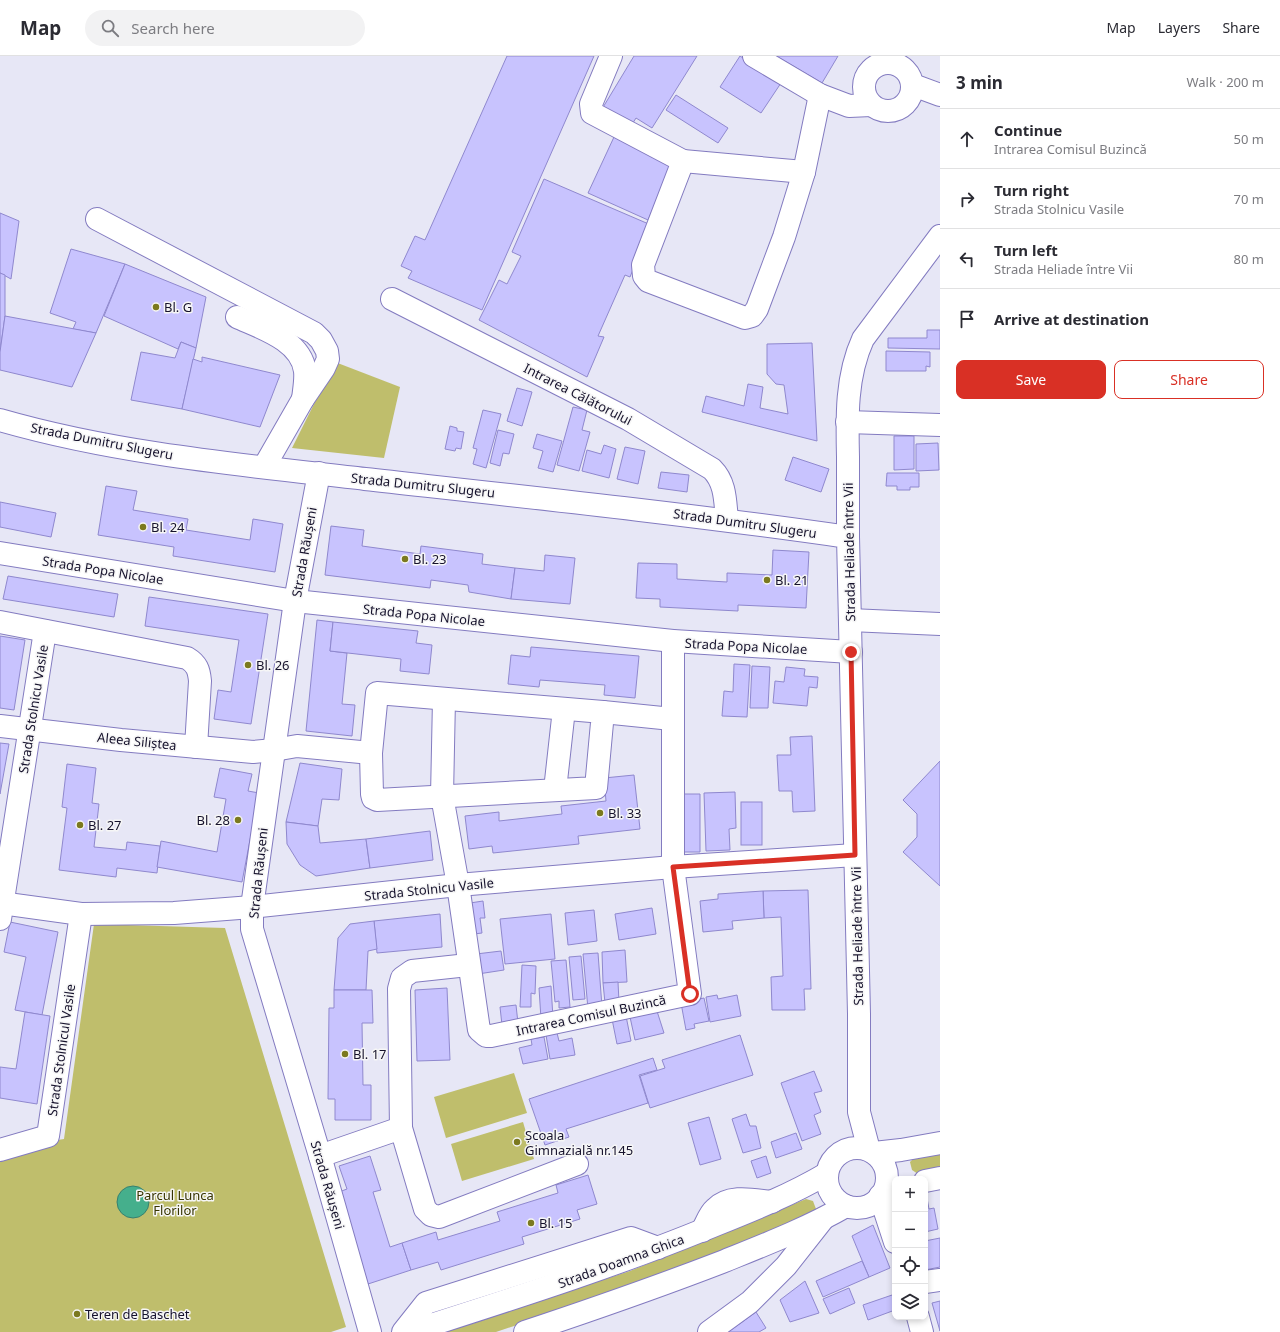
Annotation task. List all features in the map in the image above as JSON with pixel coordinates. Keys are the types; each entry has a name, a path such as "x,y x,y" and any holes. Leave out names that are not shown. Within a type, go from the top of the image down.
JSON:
{"street":[{"path":"611,56 591,104 592,113 683,161 804,172"},
{"path":"754,56 820,95 849,106 872,105"},
{"path":"888,59 905,69 910,76 913,85 912,95 907,103 899,109 889,112 880,110 872,105 866,97 864,88 866,78 871,70 888,59"},
{"path":"913,85 940,95"},
{"path":"683,161 643,265 644,276 648,281 745,318 752,316 757,309 784,236 804,172 820,95"},
{"path":"97,219 314,334 321,340 327,352 328,359 324,368 303,399 264,467"},
{"name":"Strada Heliade între Vii","path":"872,1151 859,1112 859,1014 848,537 847,422 851,373 856,354 863,339 940,236"},
{"name":"Intrarea Călătorului","path":"392,299 628,419 712,469 719,476 724,486 727,520"},
{"path":"237,317 275,336 295,349 301,358 304,369 303,399"},
{"name":"Strada Dumitru Slugeru","path":"0,420 66,437 264,467 727,520 848,537"},
{"path":"847,422 940,426"},
{"name":"Strada Răușeni","path":"319,473 295,600 252,907 252,929 320,1156 370,1332"},
{"name":"Strada Popa Nicolae","path":"0,553 295,600 673,641 851,652"},
{"path":"850,620 940,624"},
{"path":"0,622 45,631"},
{"name":"Strada Stolnicu Vasile","path":"196,747 200,681 199,672 194,663 187,658 178,656 45,631 1,909 81,914 174,913 252,907 458,885 673,867 855,855"},
{"name":"Intrarea Comisul Buzincă","path":"444,699 442,796 458,885 476,1025 479,1030 486,1036 690,994 673,867 673,641"},
{"path":"603,712 596,788 377,800 372,798 371,753 377,693 603,712 672,719"},
{"path":"555,790 564,709"},
{"name":"Aleea Siliștea","path":"0,726 253,752 297,746 371,753"},
{"name":"Strada Stolnicul Vasile","path":"0,1150 48,1136 81,914"},
{"path":"468,965 412,971 402,978 399,989 401,1128 425,1209 431,1216 439,1217 577,1164"},
{"name":"Strada Heliade între Vii","path":"844,1151 859,1112"},
{"path":"320,1156 401,1128"},
{"path":"844,1151 852,1149 872,1151 901,1150 940,1143"},
{"name":"Strada Doamna Ghica","path":"409,1332 557,1284 658,1248 772,1202 826,1174 833,1160 844,1151"},
{"path":"872,1151 881,1160 886,1171 886,1192 892,1225"},
{"path":"826,1174 827,1184 831,1194 846,1206 857,1208 868,1206 886,1192"},
{"path":"928,1180 940,1178"},
{"path":"525,1332 643,1292 778,1239 823,1219 846,1206"},
{"path":"709,1332 750,1302 786,1266 823,1219"},
{"path":"403,1332 426,1303 631,1238 658,1248"},
{"path":"928,1282 940,1280"},
{"path":"919,1320 922,1332"}],"green space":[{"path":"335,362 400,387 384,458 292,448"},
{"name":"Parcul Lunca Florilor","path":"94,924 225,928 346,1327 331,1332 0,1332 0,1149 64,1139"},
{"path":"514,1073 527,1113 446,1138 434,1097"},
{"path":"523,1122 534,1159 462,1181 451,1144"},
{"path":"940,1152 940,1171 918,1174 912,1170 910,1162 915,1157"},
{"path":"806,1199 813,1201 816,1209 812,1216 623,1290 496,1332 443,1332 630,1271"}],"shaded area":[{"path":"130,1186 136,1186 146,1193 149,1202 148,1208 142,1215 136,1218 130,1218 120,1211 117,1205 117,1199 124,1189"}],"building":[{"path":"507,56 594,56 482,310 408,278 412,271 401,266 415,236 425,240"},
{"path":"634,56 697,56 652,128 636,118 631,126 602,109"},
{"path":"740,56 781,83 761,113 720,87"},
{"path":"776,56 838,56 822,83"},
{"path":"676,95 728,128 718,143 666,110"},
{"path":"614,137 673,163 648,220 588,193"},
{"path":"544,179 651,225 630,277 625,275 598,336 604,337 587,377 479,320 499,280 507,284 521,256 512,252"},
{"path":"0,213 19,221 11,279 0,273"},
{"path":"71,249 125,264 96,333 73,329 76,322 50,313"},
{"name":"Bl. G","path":"125,264 206,297 196,348 181,342 178,349 104,316"},
{"path":"0,273 5,275 5,316 0,352"},
{"path":"5,316 96,333 72,387 0,370 0,352"},
{"path":"927,330 940,330 940,349 888,348 888,338 927,338"},
{"path":"181,342 196,348 182,409 131,400 141,352 175,358"},
{"path":"812,343 817,441 702,412 706,396 744,406 748,384 763,387 760,408 788,414 784,385 776,384 767,374 767,344"},
{"path":"886,351 930,352 930,367 926,366 926,371 886,371"},
{"path":"202,357 280,375 260,427 182,409 193,359 202,362"},
{"path":"517,388 532,392 522,426 507,421"},
{"path":"573,407 587,410 582,430 590,432 579,471 557,465"},
{"path":"483,410 501,414 486,468 473,464 477,449 473,448"},
{"path":"450,426 457,428 457,431 464,432 461,449 456,448 455,451 445,449"},
{"path":"498,430 514,434 509,454 503,453 500,466 490,463"},
{"path":"537,434 562,441 553,472 538,468 543,451 533,448"},
{"path":"894,436 914,436 914,469 894,470"},
{"path":"938,443 939,470 916,471 916,444"},
{"path":"604,445 616,449 609,478 582,471 587,450 601,454"},
{"path":"625,447 645,451 638,484 617,479"},
{"path":"793,457 829,469 821,492 785,480"},
{"path":"661,472 689,475 687,492 658,488"},
{"path":"887,473 919,473 919,487 910,487 910,490 897,490 897,486 886,486"},
{"name":"Bl. 24","path":"106,486 137,491 133,510 188,519 186,530 250,540 253,519 283,524 275,572 173,556 174,547 98,535"},
{"path":"0,502 56,513 51,537 0,527"},
{"name":"Bl. 23","path":"331,526 364,530 362,546 420,554 421,546 483,554 482,564 515,568 511,599 469,592 468,585 431,580 430,588 325,575"},
{"name":"Bl. 21","path":"773,550 809,552 806,608 738,605 738,611 660,607 660,599 636,598 638,563 677,564 677,579 727,582 727,573 772,575"},
{"path":"545,555 575,558 570,604 511,599 515,568 544,571"},
{"path":"8,576 118,594 114,617 3,599"},
{"name":"Bl. 26","path":"149,597 268,614 251,724 214,719 218,690 231,692 239,640 145,626"},
{"path":"317,620 333,622 330,651 347,653 342,704 355,705 352,736 306,731"},
{"path":"333,622 418,631 416,643 432,645 429,674 400,671 401,659 330,651"},
{"path":"0,636 25,640 14,710 0,708"},
{"path":"531,647 639,656 635,698 604,695 605,685 540,680 539,687 508,684 511,655 530,657"},
{"path":"734,664 750,665 747,717 722,716 724,691 733,692"},
{"path":"752,666 770,667 768,708 750,708"},
{"path":"786,667 805,669 804,676 818,677 817,688 809,687 807,706 773,703 775,681 784,682"},
{"path":"812,736 815,811 793,812 792,791 779,791 777,755 791,755 790,737"},
{"path":"0,743 9,744 0,794"},
{"path":"940,761 940,886 903,852 917,837 917,814 903,800"},
{"path":"300,763 342,769 339,800 322,799 318,826 286,822"},
{"name":"Bl. 27","path":"67,764 96,768 92,803 99,804 94,847 126,850 127,842 160,846 157,873 117,868 116,877 59,870 67,808 62,807"},
{"name":"Bl. 28","path":"220,768 252,774 248,791 259,793 242,882 157,867 161,841 217,852 226,799 214,797"},
{"name":"Bl. 33","path":"634,775 640,829 578,836 579,844 493,853 492,846 469,849 465,816 499,812 499,821 562,814 561,806 606,801 604,778"},
{"path":"735,792 736,828 729,829 730,850 706,851 704,793"},
{"path":"676,794 700,794 700,852 677,852"},
{"path":"741,802 762,802 762,845 741,845"},
{"path":"286,822 318,826 320,843 366,839 370,868 316,876 300,865 287,844"},
{"path":"430,831 433,860 370,868 366,839"},
{"path":"808,890 811,989 804,989 805,1010 772,1010 771,977 783,976 781,917 764,918 763,891"},
{"path":"763,891 764,918 732,921 733,929 703,932 700,901 718,899 718,894"},
{"path":"483,901 485,918 480,918 482,933 474,934 470,903"},
{"path":"652,908 656,934 619,940 615,914"},
{"path":"594,910 597,941 568,945 565,913"},
{"path":"440,914 442,947 377,953 374,921"},
{"path":"551,914 555,959 505,964 500,919"},
{"path":"374,921 377,949 368,951 366,990 334,990 338,938 350,924"},
{"path":"10,922 58,932 42,1015 15,1010 26,957 4,952"},
{"path":"625,950 627,982 603,983 602,952"},
{"path":"501,951 504,970 478,974 476,954"},
{"path":"598,953 602,1007 588,1009 583,954"},
{"path":"581,956 585,999 573,1000 569,957"},
{"path":"566,960 570,1007 559,1008 559,1001 555,1002 551,961"},
{"path":"522,965 536,966 535,994 531,993 531,1007 520,1007"},
{"path":"618,982 619,1002 605,1003 603,983"},
{"path":"551,986 553,1018 541,1019 539,988"},
{"path":"447,988 450,1060 417,1061 415,990"},
{"name":"Bl. 17","path":"334,990 372,990 373,1023 362,1023 363,1085 371,1085 371,1120 335,1120 335,1099 328,1099 329,1008 334,1008"},
{"path":"717,995 718,999 737,995 741,1016 710,1022 706,997"},
{"path":"704,998 709,1021 694,1024 695,1028 686,1030 681,1003"},
{"path":"516,1005 518,1023 502,1025 500,1007"},
{"path":"656,1008 664,1033 635,1040 630,1017"},
{"path":"25,1012 50,1016 37,1104 0,1098 0,1067 16,1069"},
{"path":"626,1016 631,1041 617,1044 612,1019"},
{"path":"557,1033 559,1041 572,1038 575,1055 550,1059 546,1035"},
{"path":"740,1035 753,1075 650,1108 640,1076 665,1068 662,1060"},
{"path":"544,1037 548,1059 523,1064 519,1048 532,1045 531,1039"},
{"path":"653,1058 657,1070 639,1075 648,1103 566,1129 569,1137 545,1145 529,1099"},
{"path":"814,1071 822,1091 814,1093 821,1112 814,1115 821,1134 802,1141 781,1083"},
{"path":"746,1114 750,1126 756,1126 761,1148 743,1153 732,1119"},
{"path":"709,1117 721,1159 700,1165 688,1123"},
{"path":"796,1133 802,1149 776,1158 771,1142"},
{"path":"370,1156 381,1190 373,1192 390,1247 402,1243 411,1270 368,1284 339,1192 347,1189 339,1166"},
{"path":"766,1156 771,1173 757,1178 751,1161"},
{"name":"Bl. 15","path":"588,1175 597,1204 577,1210 580,1219 522,1237 524,1244 441,1270 438,1262 411,1270 402,1243 436,1232 438,1240 500,1221 497,1212 558,1193 556,1185"},
{"path":"928,1204 929,1209 934,1208 938,1229 928,1231"},
{"path":"873,1225 890,1268 869,1277 852,1236"},
{"path":"940,1238 940,1267 928,1269 928,1240"},
{"path":"862,1261 869,1277 823,1297 816,1281"},
{"path":"805,1281 819,1313 790,1322 780,1300"},
{"path":"849,1288 855,1303 830,1314 823,1299"},
{"path":"892,1295 892,1311 868,1320 863,1305"},
{"path":"940,1301 940,1331 932,1303"},
{"path":"756,1312 766,1328 759,1332 728,1332"}],"place":[{"name":"Bl. G","path":"156,307"},
{"name":"Bl. 24","path":"143,527"},
{"name":"Bl. 23","path":"405,559"},
{"name":"Bl. 21","path":"767,580"},
{"name":"Bl. 26","path":"248,665"},
{"name":"Bl. 33","path":"600,813"},
{"name":"Bl. 28","path":"238,820"},
{"name":"Bl. 27","path":"80,825"},
{"name":"Bl. 17","path":"345,1054"},
{"name":"Școala Gimnazială nr.145","path":"517,1142"},
{"name":"Bl. 15","path":"531,1223"},
{"name":"Teren de Baschet","path":"77,1314"}],"route":[{"path":"690,994 673,867 855,855 851,652"}]}
